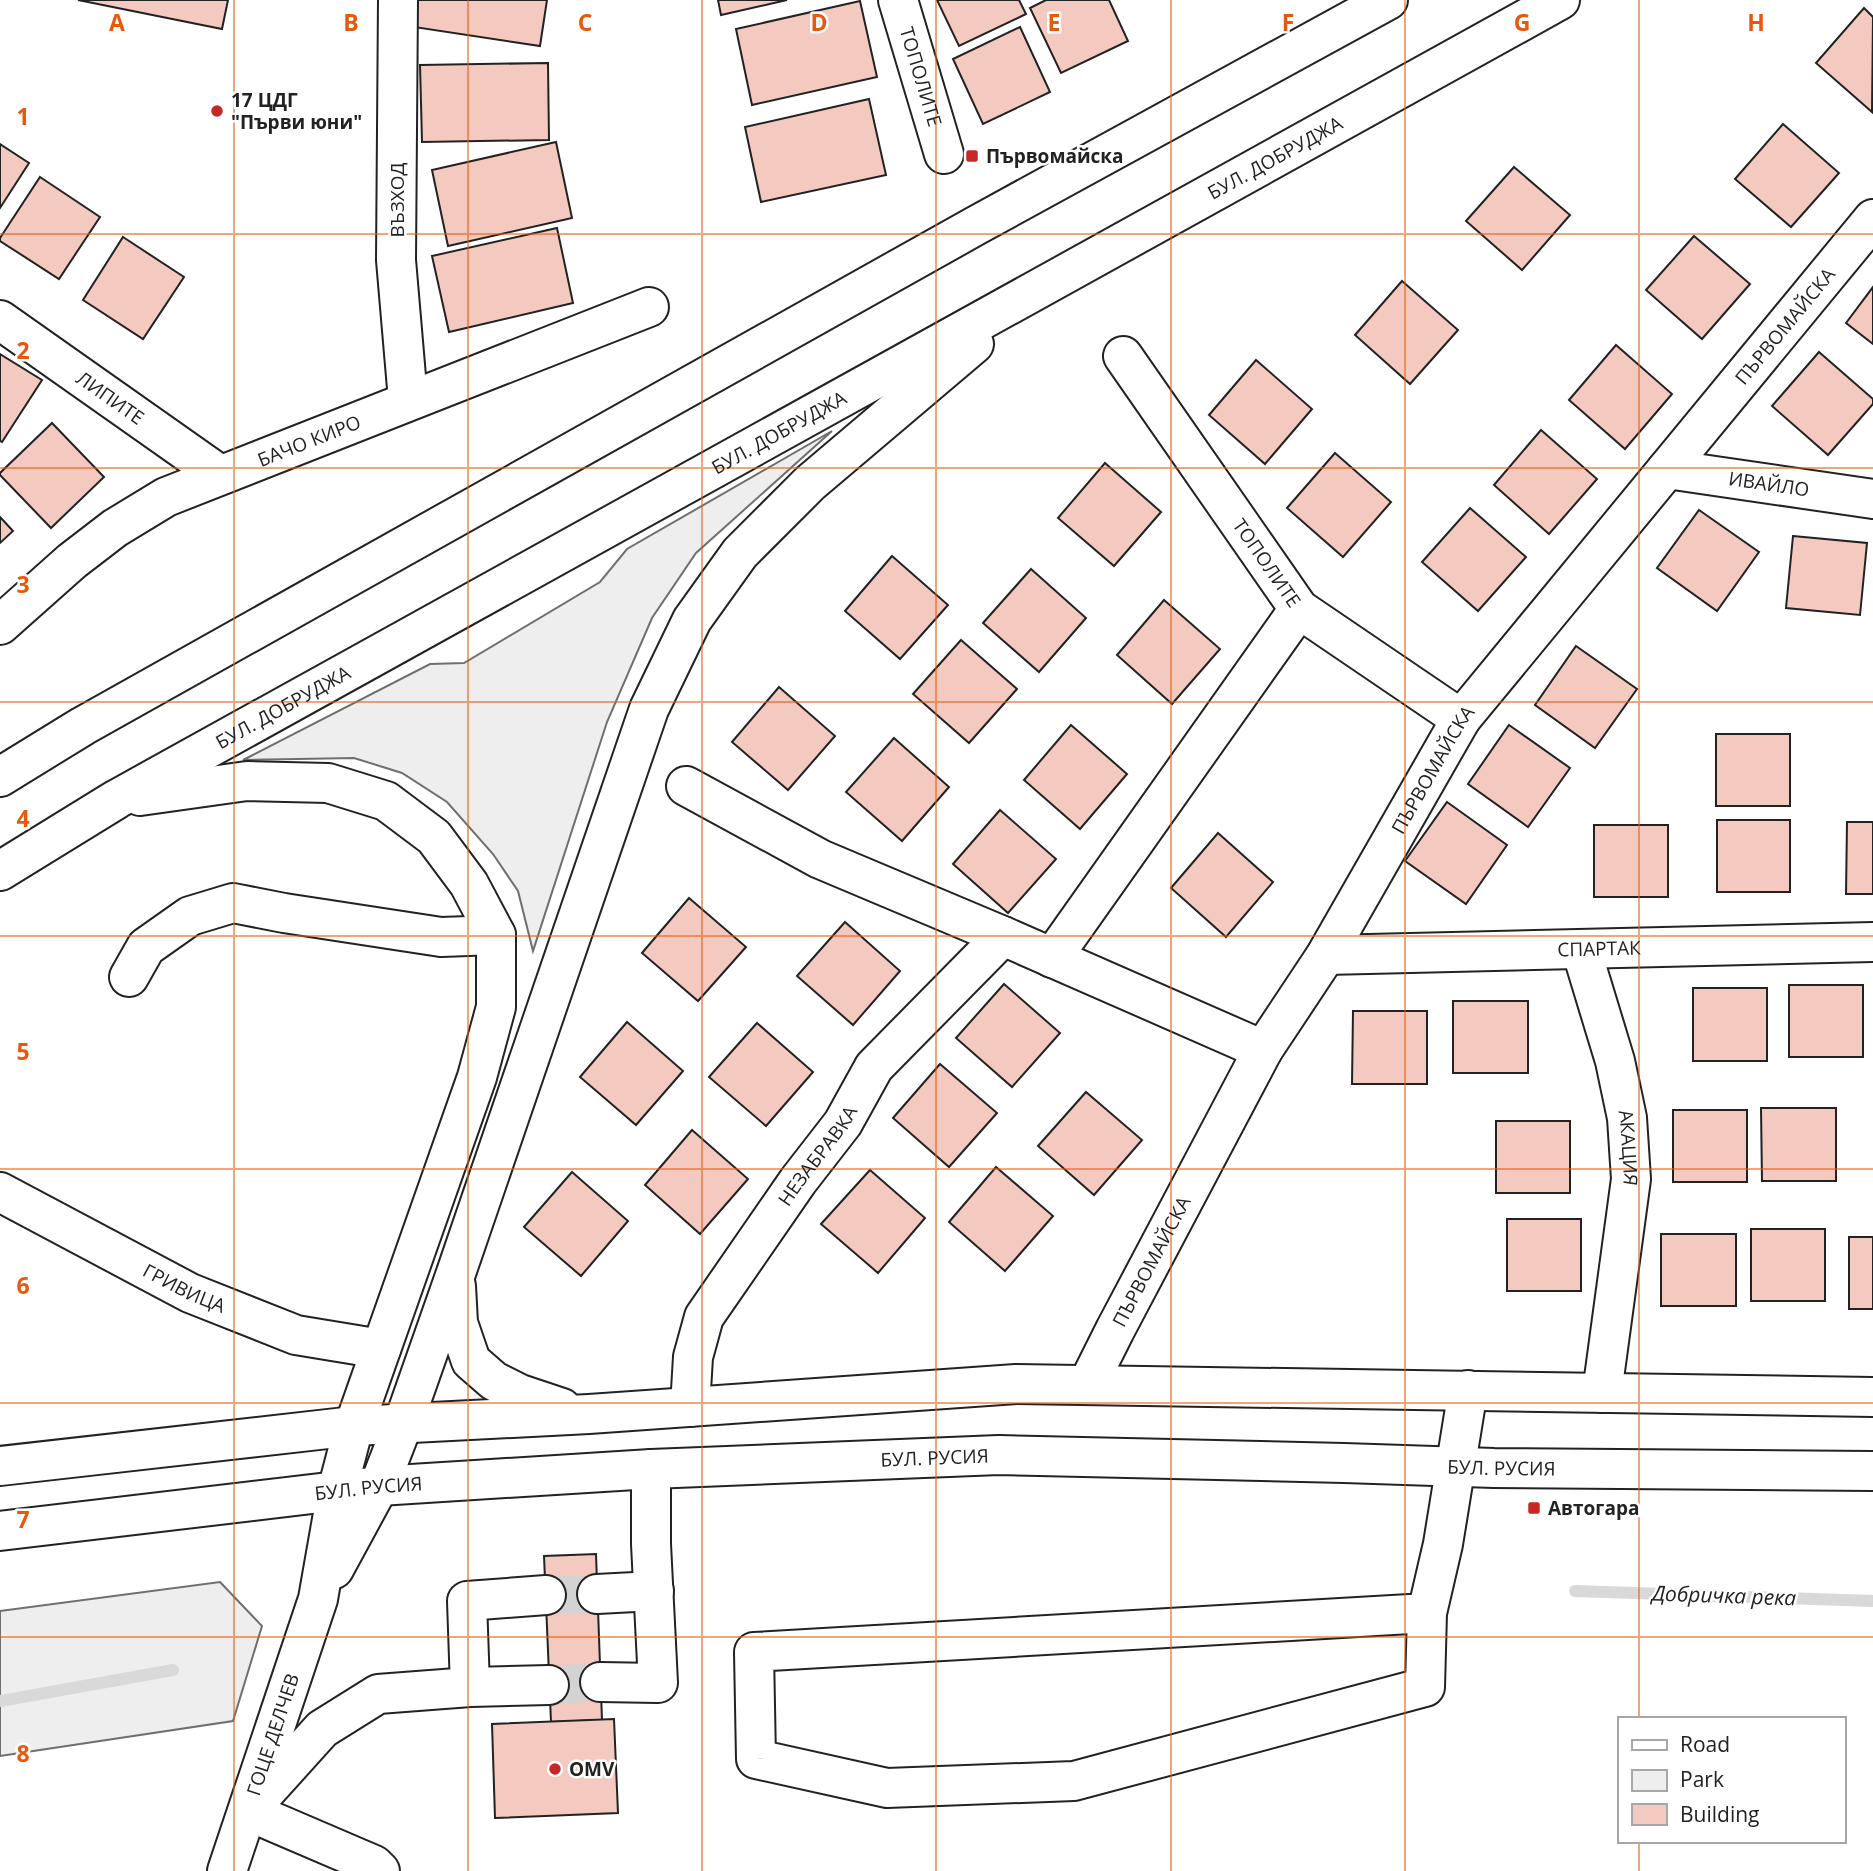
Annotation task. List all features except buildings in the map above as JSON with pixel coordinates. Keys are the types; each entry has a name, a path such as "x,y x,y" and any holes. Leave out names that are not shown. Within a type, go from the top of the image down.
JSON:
{"main road":[{"name":"ВЪЗХОД","path":"398,0 396,260 408,400"},
{"name":"ТОПОЛИТЕ","path":"898,0 944,153"},
{"path":"0,777 83,726 657,403 1388,0"},
{"name":"БУЛ. ДОБРУДЖА","path":"0,871 117,799 1560,0"},
{"name":"ПЪРВОМАЙСКА","path":"1088,1384 1263,1050 1326,955 1461,719 1873,219"},
{"name":"ГОЦЕ ДЕЛЧЕВ","path":"318,1599 379,1486 456,1273 649,709 692,620 740,553 810,483 1042,287"},
{"name":"БАЧО КИРО","path":"0,625 72,561 115,528 166,497 649,307"},
{"name":"ЛИПИТЕ","path":"0,320 220,475"},
{"name":"ТОПОЛИТЕ","path":"1123,356 1299,609 1461,719"},
{"name":"ИВАЙЛО","path":"1667,469 1873,499"},
{"path":"1052,958 1299,609"},
{"path":"117,799 247,781 328,783 386,801 434,837 469,884 496,935 441,937 284,913 233,902 190,916 146,947 130,977"},
{"path":"686,786 820,859 1263,1050"},
{"name":"ГОЦЕ ДЕЛЧЕВ","path":"228,1871 318,1599 337,1491 354,1426 480,1066 496,1007 496,935"},
{"name":"НЕЗАБРАВКА","path":"691,1407 694,1357 704,1317 798,1181 843,1123 874,1067 1003,936"},
{"name":"СПАРТАК","path":"1326,955 1873,942"},
{"name":"АКАЦИЯ","path":"1581,949 1615,1061 1627,1118 1631,1179 1602,1393"},
{"name":"ГРИВИЦА","path":"0,1192 190,1293 296,1335 381,1349"},
{"path":"456,1273 458,1323 471,1361 494,1381 520,1394 589,1415"},
{"path":"0,1466 354,1426 589,1415 1016,1384 1873,1397"},
{"path":"1427,1613 754,1652 756,1759 887,1788 1074,1781 1425,1687 1427,1613 1443,1544 1468,1390"},
{"name":"БУЛ. РУСИЯ","path":"0,1531 379,1486 651,1469 999,1455 1456,1467 1873,1471"},
{"path":"600,1682 658,1683 651,1545 651,1469"},
{"path":"597,1594 654,1591"},
{"path":"470,1687 467,1601 546,1595"},
{"path":"380,1871 374,1865 248,1811 322,1729 378,1695 470,1687 550,1685"}],"green space":[{"path":"832,431 696,553 652,618 607,722 533,951 518,891 493,854 447,802 402,773 354,758 243,760 430,664 464,663 600,582 627,549"},
{"path":"220,1582 262,1626 233,1721 0,1756 0,1611"}],"waterway":[{"name":"Добричка река","path":"1575,1591 1873,1601"},
{"name":"Добричка река","path":"0,1701 173,1670"}],"tunnel":[{"path":"546,1595 597,1594"},
{"path":"549,1685 600,1682"}],"place":[{"name":"17 ЦДГ \"Първи юни\"","path":"217,111"},
{"name":"Първомайска","path":"972,156"},
{"name":"Автогара","path":"1534,1508"},
{"name":"OMV","path":"555,1769"}]}
